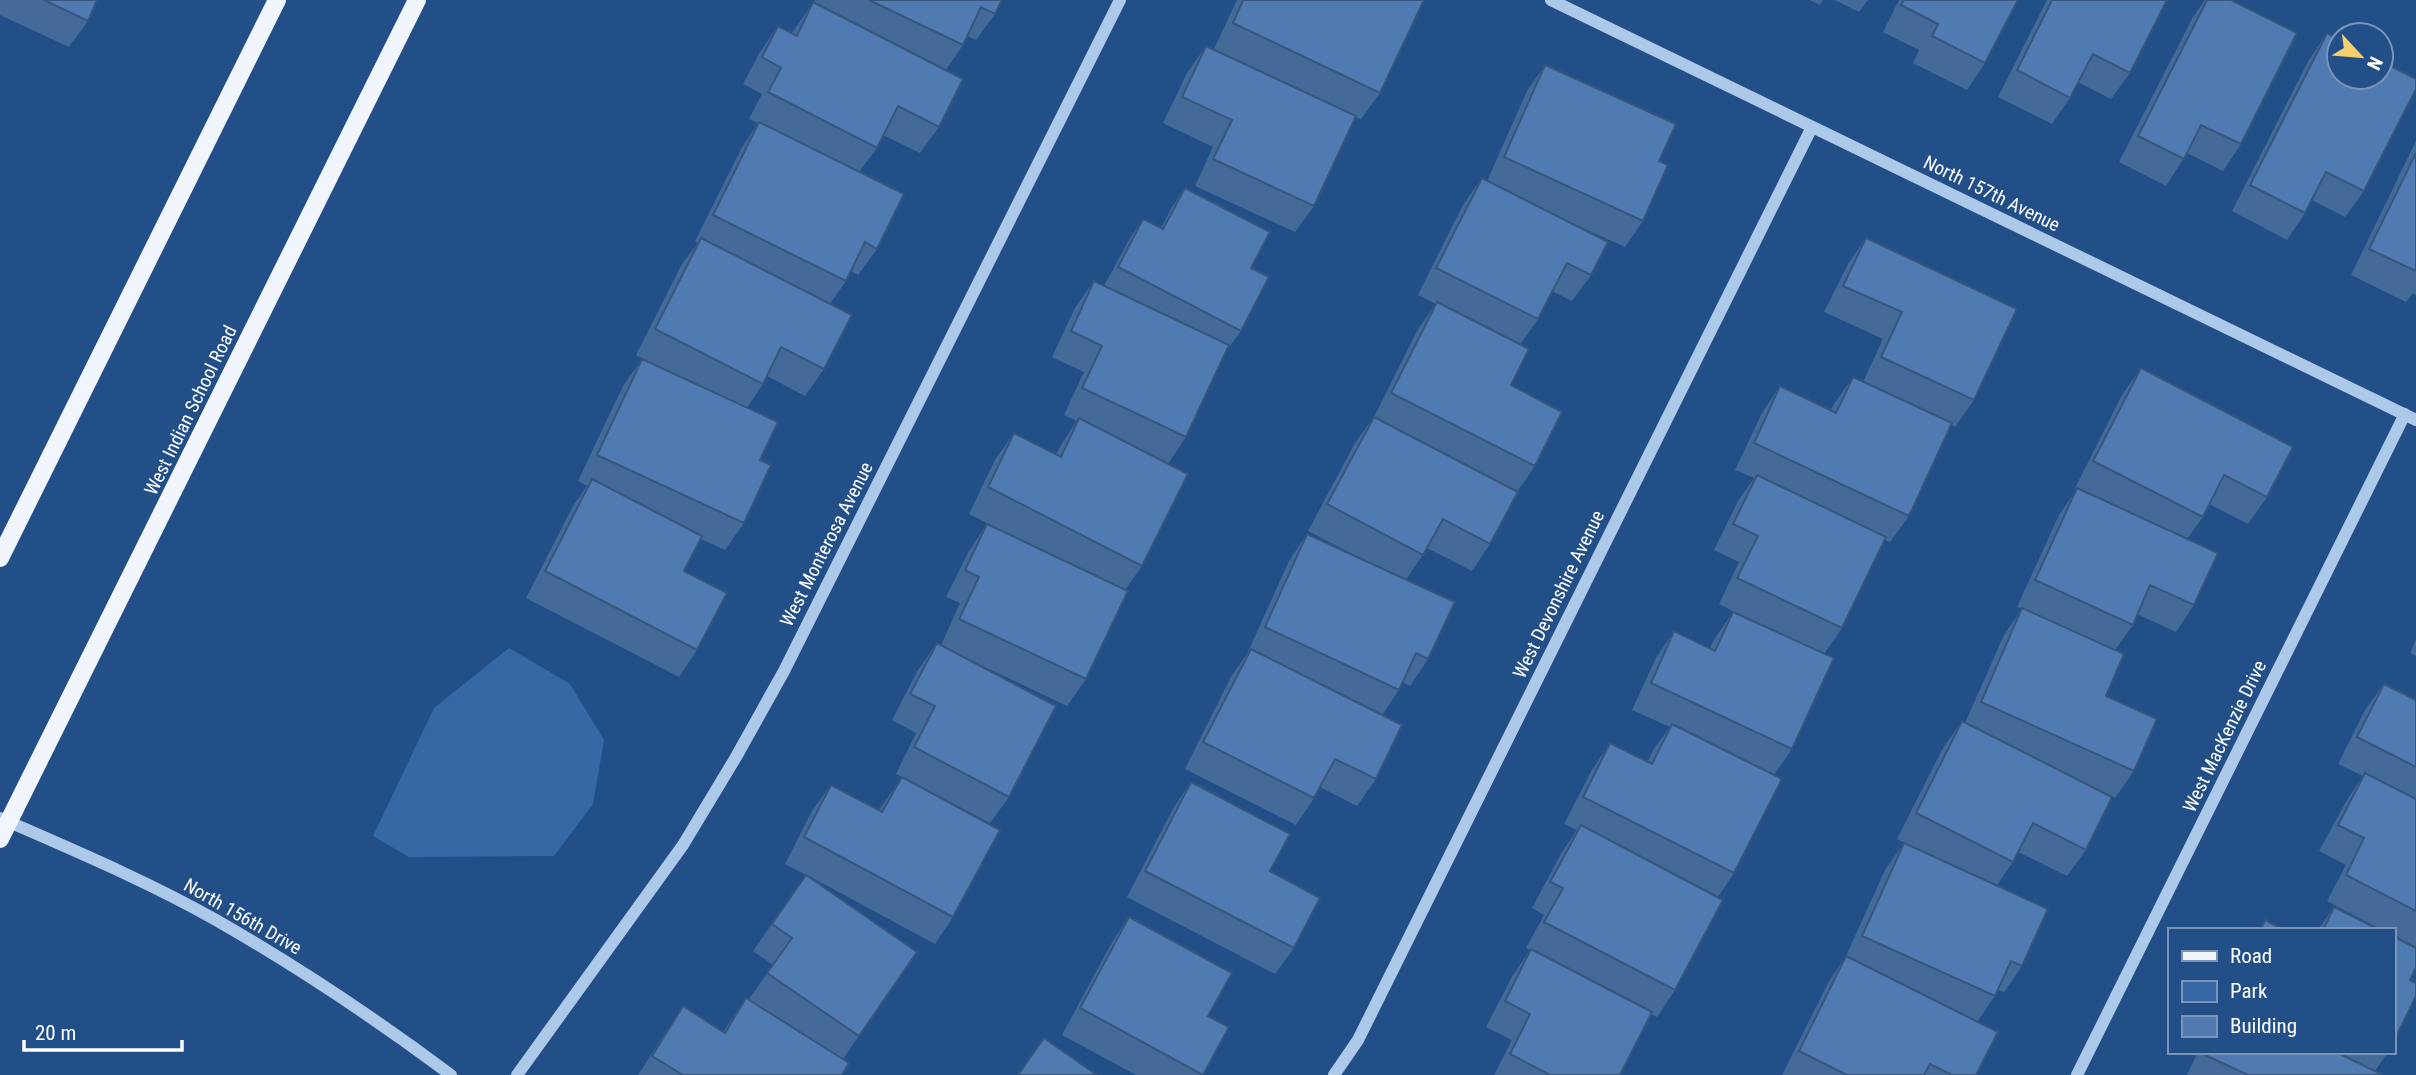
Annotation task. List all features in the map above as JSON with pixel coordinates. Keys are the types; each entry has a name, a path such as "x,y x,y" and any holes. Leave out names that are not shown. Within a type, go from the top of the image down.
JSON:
{"main road":[{"path":"0,558 277,0"},
{"name":"West Indian School Road","path":"0,839 4,819 417,0"}],"street":[{"name":"West Monterosa Avenue","path":"517,1075 683,845 742,746 784,671 1120,0"},
{"name":"North 157th Avenue","path":"1551,0 2410,417"},
{"name":"West Devonshire Avenue","path":"1334,1075 1358,1040 1812,127"},
{"name":"West MacKenzie Drive","path":"2077,1075 2410,417"},
{"name":"North 156th Drive","path":"4,819 138,880 215,919 298,969 396,1034 451,1075"}],"green space":[{"path":"509,648 570,684 604,740 593,804 554,856 409,857 373,836 434,708"}],"building":[{"path":"44,0 97,0 88,21"},
{"path":"869,0 1002,0 995,14 981,7 963,45"},
{"path":"1243,0 1424,0 1380,93 1233,23"},
{"path":"1904,0 2018,0 1985,63 1932,36 1938,24 1901,5"},
{"path":"2052,0 2167,0 2130,73 2093,54 2070,98 2017,70"},
{"path":"2207,0 2231,0 2297,33 2241,144 2201,125 2184,159 2138,136"},
{"path":"813,2 963,79 939,127 898,106 877,148 768,92 781,68 762,57 778,26 797,36"},
{"path":"2325,37 2325,91 2395,91 2395,68 2416,79 2416,89 2364,191 2326,172 2305,213 2250,185"},
{"path":"1206,46 1356,116 1314,206 1213,159 1232,120 1182,97"},
{"path":"1545,65 1676,124 1659,161 1668,165 1643,221 1504,157"},
{"path":"759,122 904,194 877,249 865,242 846,281 713,215"},
{"path":"2416,153 2416,271 2369,249"},
{"path":"1482,178 1608,242 1591,275 1567,263 1538,319 1436,268"},
{"path":"1185,188 1270,232 1251,268 1269,277 1241,331 1118,267 1143,219 1163,229"},
{"path":"701,238 852,315 824,369 781,347 763,384 655,329"},
{"path":"1866,238 2017,309 1974,400 1881,357 1902,312 1843,286"},
{"path":"1094,281 1229,345 1186,437 1082,388 1102,346 1071,331"},
{"path":"1437,302 1529,349 1511,385 1562,412 1535,466 1391,393"},
{"path":"642,359 778,422 760,460 771,465 744,523 597,455"},
{"path":"2141,368 2293,447 2267,497 2224,475 2203,517 2093,461"},
{"path":"1853,377 1952,423 1909,516 1754,443 1780,386 1836,413"},
{"path":"1374,417 1518,492 1490,544 1443,519 1423,555 1327,504"},
{"path":"1079,418 1188,474 1142,566 988,487 1014,433 1061,457"},
{"path":"1757,475 1886,537 1842,628 1737,578 1758,536 1733,524"},
{"path":"592,479 702,536 684,571 727,593 697,650 545,571"},
{"path":"2077,488 2218,553 2194,605 2150,585 2133,625 2035,580"},
{"path":"987,524 1128,591 1086,679 959,619 979,577 965,570"},
{"path":"1307,534 1455,602 1428,659 1416,653 1399,690 1265,627"},
{"path":"2022,608 2124,654 2106,696 2157,719 2134,771 1981,702"},
{"path":"1733,612 1834,658 1792,749 1651,683 1674,631 1715,651"},
{"path":"937,643 1056,706 1009,797 914,747 935,706 910,694"},
{"path":"1251,649 1402,725 1376,779 1335,759 1314,798 1203,742"},
{"path":"2384,684 2416,700 2416,767 2357,737"},
{"path":"1962,721 2112,797 2086,850 2033,823 2013,862 1916,813"},
{"path":"1672,724 1782,779 1734,873 1583,797 1610,743 1652,764"},
{"path":"2365,773 2416,799 2416,911 2346,875 2364,838 2338,825"},
{"path":"902,777 1000,830 953,917 804,837 831,785 882,812"},
{"path":"1191,782 1290,834 1270,871 1320,898 1294,948 1145,871"},
{"path":"1581,825 1723,900 1675,990 1544,922 1563,888 1550,882"},
{"path":"1904,843 2048,909 2022,966 2011,961 1995,996 1862,936"},
{"path":"806,875 917,952 859,1036 767,973 792,938 772,924"},
{"path":"2334,907 2376,928 2324,928"},
{"path":"1129,917 1232,973 1208,1016 1229,1027 1203,1075 1080,1008"},
{"path":"2265,920 2280,928 2262,928"},
{"path":"2395,937 2416,948 2416,967 2410,980 2416,983 2416,996 2395,1039"},
{"path":"1531,949 1652,1012 1620,1075 1550,1075 1510,1054 1530,1014 1505,1001"},
{"path":"1846,956 1998,1032 1976,1075 1952,1075 1930,1064 1924,1075 1847,1075 1799,1051"},
{"path":"746,998 849,1063 842,1075 683,1075 652,1056 683,1006 725,1033"},
{"path":"1044,1038 1097,1075 1018,1075"},
{"path":"2203,1054 2340,1054 2381,1074 2381,1075 2248,1075"}]}
